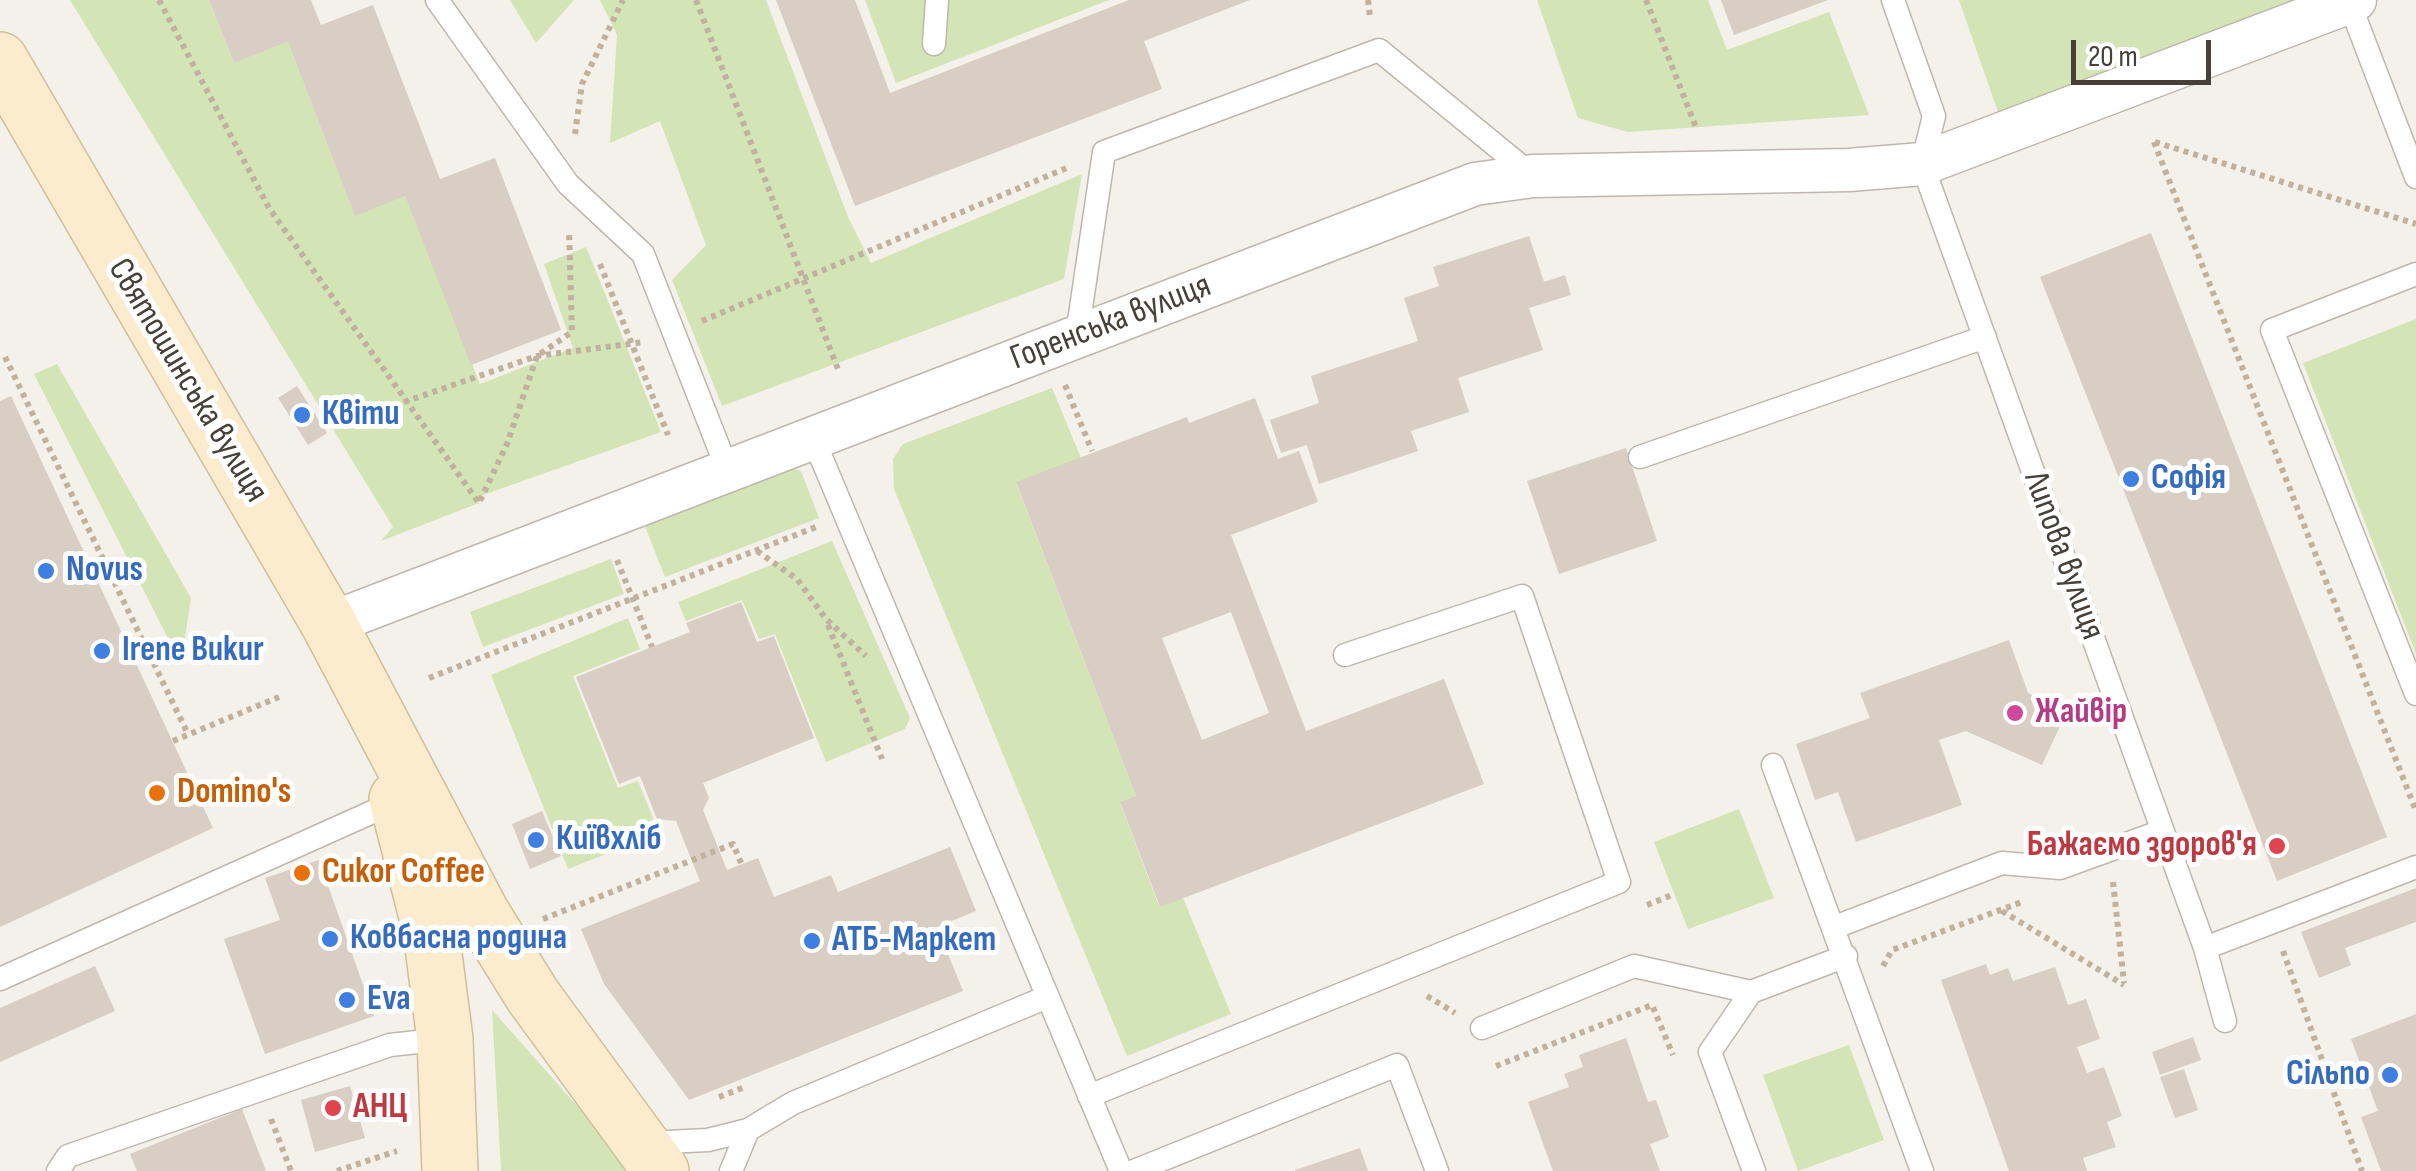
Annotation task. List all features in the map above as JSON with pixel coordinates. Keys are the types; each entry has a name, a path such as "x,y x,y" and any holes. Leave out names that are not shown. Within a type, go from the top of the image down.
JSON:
{"main road":[{"name":"Святошинська вулиця","path":"0,60 329,624 482,914 533,996 649,1157"},
{"name":"Святошинська вулиця","path":"371,704 431,932 445,1038 450,1171"}],"street":[{"name":"Горенська вулиця","path":"329,624 813,438 1068,352 1475,184 1533,176 1849,170 1922,164 2352,1"}],"lane":[{"path":"437,0 568,184 643,254 728,471"},
{"path":"934,44 937,0"},
{"path":"1893,0 1934,116 1922,164"},
{"path":"2352,1 2416,177"},
{"path":"1068,352 1104,152 1379,50 1533,176"},
{"name":"Липова вулиця","path":"1922,164 2205,948 2225,1021"},
{"path":"2416,274 2272,330 2416,694"},
{"path":"1640,458 1985,337"},
{"path":"813,438 1121,1171"},
{"path":"1088,1096 1619,882 1522,596 1345,655"},
{"path":"1773,764 1836,927 1922,1171"},
{"path":"0,979 397,801"},
{"path":"1836,927 2002,863 2060,868 2165,838"},
{"path":"2205,948 2416,867"},
{"path":"1482,1028 1634,966 1750,992 1846,956"},
{"path":"1750,992 1710,1052 1754,1171"},
{"path":"649,1157 748,1130 793,1103 1047,997"},
{"path":"58,1171 68,1156 390,1045 445,1038"},
{"path":"1134,1171 1173,1164 1396,1065 1437,1171"},
{"path":"731,1171 748,1130"}],"path":[{"path":"159,0 269,208 479,504 508,444 538,356 572,332 568,184 582,84 623,0"},
{"path":"696,0 839,372"},
{"path":"1646,0 1698,132"},
{"path":"2416,224 2154,142 2416,811"},
{"path":"404,402 538,356 632,346 673,332 804,282 1104,152"},
{"path":"596,256 668,435"},
{"path":"1068,352 1092,451"},
{"path":"4,356 187,732"},
{"path":"429,678 846,516"},
{"path":"602,521 652,647"},
{"path":"756,550 797,579 826,619 882,759"},
{"path":"172,741 279,697"},
{"path":"2001,910 2124,985 2112,867 2165,838"},
{"path":"537,922 733,844 742,866"},
{"path":"1879,974 1892,950 2038,896"},
{"path":"2272,922 2362,1171"},
{"path":"1496,1066 1652,1004 1680,1071"},
{"path":"260,1090 291,1171"},
{"path":"336,1171 398,1150"}],"green space":[{"path":"70,0 209,0 234,63 288,42 355,215 405,196 480,384 573,348 544,264 586,247 661,432 483,495 479,503 381,541 393,527"},
{"path":"510,0 574,0 536,43"},
{"path":"600,0 766,0 848,217 871,263 1082,174 1064,279 722,406 672,280 706,245 660,121 610,143 617,35"},
{"path":"865,0 1109,0 896,83"},
{"path":"1537,0 1708,0 1727,50 1829,12 1869,115 1628,132 1578,118"},
{"path":"1959,0 2297,0 1998,112"},
{"path":"2416,319 2416,654 2303,363"},
{"path":"57,364 191,598 181,664 34,374"},
{"path":"1052,388 1081,458 1016,483 1136,796 1120,803 1159,906 1183,898 1231,1014 1127,1056 894,489 893,459 903,444"},
{"path":"786,467 801,471 819,518 665,577 644,524"},
{"path":"832,541 910,718 905,729 826,762 775,634 759,639 742,600 686,621 678,602"},
{"path":"611,559 624,594 483,647 470,612"},
{"path":"628,618 640,649 573,676 618,788 638,781 659,833 568,869 491,675"},
{"path":"1739,809 1774,898 1688,929 1654,842"},
{"path":"492,1010 635,1171 501,1171"},
{"path":"1849,1045 1884,1140 1798,1171 1763,1075"}],"building":[{"path":"209,0 311,0 321,25 373,5 440,179 495,158 561,330 471,365 405,196 355,216 288,42 234,63"},
{"path":"776,0 855,0 890,93 1129,0 1250,0 1144,41 1162,89 855,206"},
{"path":"1721,0 1828,0 1734,35"},
{"path":"2151,233 2387,837 2277,881 2040,277"},
{"path":"1529,236 1544,282 1565,275 1571,295 1529,308 1543,350 1458,378 1469,412 1411,431 1418,451 1319,484 1307,445 1281,453 1270,420 1319,403 1311,376 1418,341 1404,298 1439,286 1433,267"},
{"name":"Квіти","path":"297,386 327,433 308,445 278,398"},
{"name":"Novus","path":"11,396 213,828 0,927 0,401"},
{"path":"1255,398 1278,459 1299,451 1318,502 1231,535 1306,731 1444,679 1484,784 1160,907 1120,802 1136,796 1016,482 1187,417 1189,423","holes":["1231,612 1269,713 1202,740 1162,638"]},
{"path":"1626,448 1657,541 1559,574 1527,481"},
{"path":"741,602 757,642 774,636 814,738 703,783 709,798 703,810 727,870 758,858 774,897 831,875 838,892 950,847 976,911 937,927 963,991 689,1100 604,984 581,929 700,881 676,821 657,819 640,776 619,784 576,677 690,632 686,623"},
{"path":"2009,640 2028,693 2067,711 2042,765 1966,731 1939,740 1962,805 1856,842 1838,792 1815,800 1796,744 1870,718 1860,693"},
{"name":"Київхліб","path":"542,811 561,856 530,869 512,824"},
{"path":"319,860 374,1016 265,1054 224,939 280,920 265,878"},
{"name":"Сільпо","path":"2416,888 2416,922 2345,948 2351,965 2319,978 2301,932"},
{"path":"1986,964 1990,975 2008,968 2013,981 2055,967 2068,1005 2086,999 2100,1039 2077,1047 2087,1073 2104,1067 2122,1116 2107,1122 2116,1147 2083,1158 2087,1171 2009,1171 1941,980"},
{"path":"95,966 115,1011 0,1062 0,1008"},
{"name":"Сільпо","path":"2416,1014 2416,1171 2381,1171 2361,1117 2378,1111 2351,1039"},
{"path":"2193,1037 2201,1060 2160,1075 2152,1052"},
{"path":"1626,1038 1648,1102 1656,1100 1669,1137 1650,1144 1660,1171 1553,1171 1528,1102 1569,1087 1564,1074 1583,1067 1579,1055"},
{"path":"2184,1069 2198,1110 2175,1118 2160,1077"},
{"path":"350,1086 365,1138 315,1152 301,1100"},
{"path":"242,1109 266,1171 137,1171 130,1154"},
{"path":"1360,1148 1368,1171 1295,1171 1295,1170"}],"place":[{"name":"Квіти","path":"302,415"},
{"name":"Софія","path":"2131,479"},
{"name":"Novus","path":"46,571"},
{"name":"Irene Bukur","path":"102,651"},
{"name":"Жайвір","path":"2015,713"},
{"name":"Domino's","path":"157,793"},
{"name":"Київхліб","path":"536,840"},
{"name":"Бажаємо здоров'я","path":"2277,846"},
{"name":"Cukor Coffee","path":"302,873"},
{"name":"Ковбасна родина","path":"330,939"},
{"name":"АТБ-Маркет","path":"812,941"},
{"name":"Eva","path":"347,1000"},
{"name":"Сільпо","path":"2390,1075"},
{"name":"АНЦ","path":"333,1108"}]}
